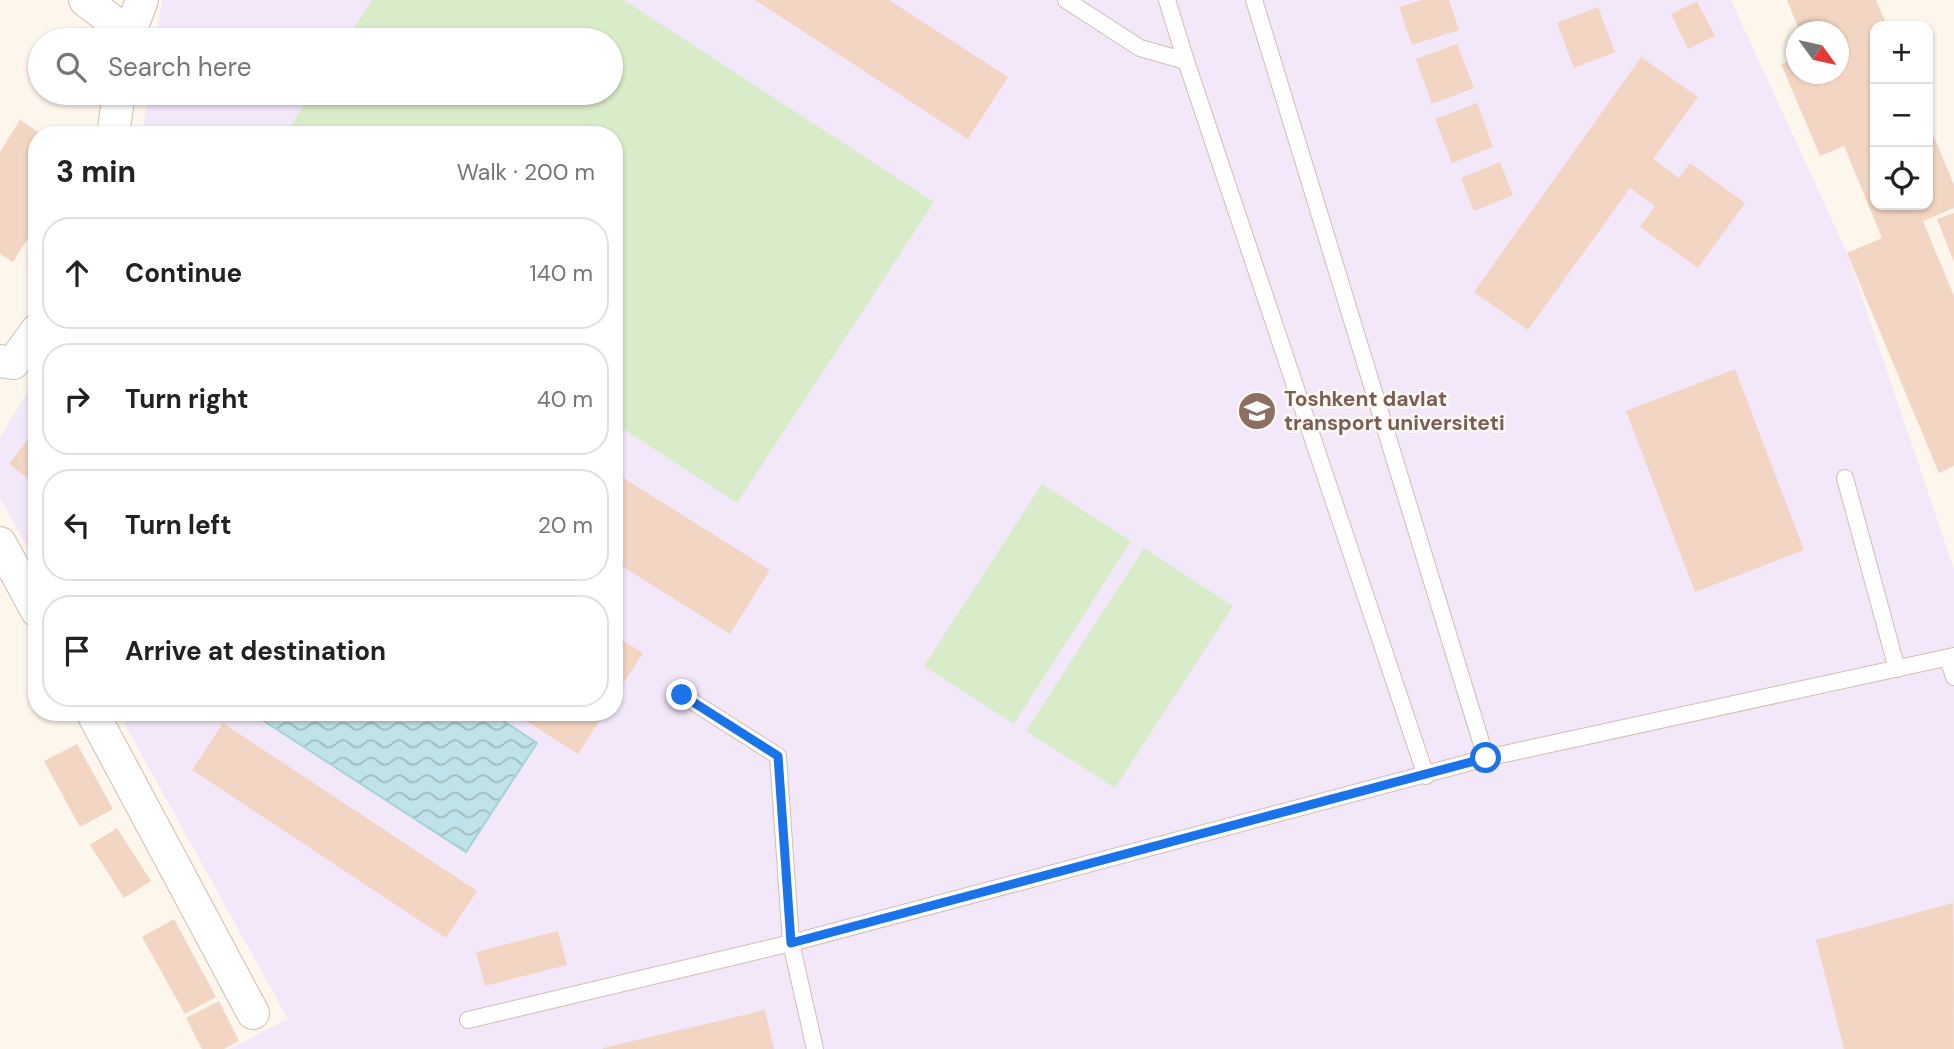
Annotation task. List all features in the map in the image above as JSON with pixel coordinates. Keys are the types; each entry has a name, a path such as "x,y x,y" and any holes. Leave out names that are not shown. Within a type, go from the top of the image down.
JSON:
{"street":[{"path":"85,0 118,28"},
{"path":"131,28 142,0"},
{"path":"114,126 117,105"},
{"path":"0,361 13,363 28,342"},
{"path":"0,543 28,594"},
{"path":"97,721 253,1013"}],"lane":[{"path":"1066,0 1140,48 1186,61"},
{"path":"1167,0 1426,776"},
{"path":"1254,0 1486,758"},
{"path":"1845,478 1897,669"},
{"path":"468,1020 791,943 1486,758 1951,657 1954,677"},
{"path":"682,695 778,756 791,943 815,1049"}],"shaded area":[{"name":"Toshkent davlat transport universiteti","path":"162,0 1731,0 1847,253 1954,569 1954,1049 229,1049 288,1019 123,721 623,721 623,126 143,126 146,105 623,105 623,28 158,28"},
{"path":"28,391 28,549 0,498 0,438"}],"green space":[{"path":"372,0 624,0 934,202 737,503 623,429 623,126 290,126 304,105 623,105 623,28 354,28"},
{"path":"1042,484 1131,541 1014,724 924,666"},
{"path":"1144,548 1233,606 1115,788 1026,731"}],"water":[{"path":"264,721 504,721 537,743 466,852"}],"building":[{"path":"755,0 889,0 1008,77 968,139"},
{"path":"1422,0 1449,0 1459,30 1412,45 1399,7"},
{"path":"1787,0 1876,0 1885,21 1870,21 1870,209 1844,146 1820,156 1789,84 1849,84 1849,21 1796,21"},
{"path":"1697,1 1715,36 1688,49 1671,14"},
{"path":"1598,7 1615,52 1574,68 1557,23"},
{"path":"1457,44 1474,88 1432,104 1416,59"},
{"path":"1641,57 1698,97 1653,159 1679,178 1690,163 1745,203 1698,268 1640,227 1655,206 1630,188 1528,330 1474,292"},
{"path":"1786,62 1786,76 1781,64"},
{"path":"1477,103 1493,147 1452,163 1435,119"},
{"path":"20,120 29,126 28,238 13,262 0,254 0,152"},
{"path":"1933,134 1954,185 1954,208 1923,221 1954,296 1954,466 1939,473 1847,253 1882,238 1870,210 1933,210"},
{"path":"1500,162 1513,195 1474,211 1461,178"},
{"path":"1954,213 1954,262 1937,219"},
{"path":"1735,369 1804,550 1695,592 1626,411"},
{"path":"28,439 28,478 9,464"},
{"path":"623,478 770,570 730,634 623,567"},
{"path":"623,641 643,653 623,684"},
{"path":"526,721 599,721 578,754"},
{"path":"223,723 477,891 446,938 192,770"},
{"path":"77,744 113,809 80,827 44,761"},
{"path":"117,828 151,881 124,898 90,845"},
{"path":"1953,903 1954,1049 1844,1049 1816,940"},
{"path":"174,919 216,997 185,1014 142,937"},
{"path":"558,931 567,965 485,986 476,952"},
{"path":"219,1001 239,1041 224,1049 202,1049 186,1018"},
{"path":"765,1010 774,1049 603,1049 603,1048"}],"place":[{"name":"Toshkent davlat transport universiteti","path":"1257,411"}],"route":[{"path":"682,695 778,756 791,943 1486,758"}]}
